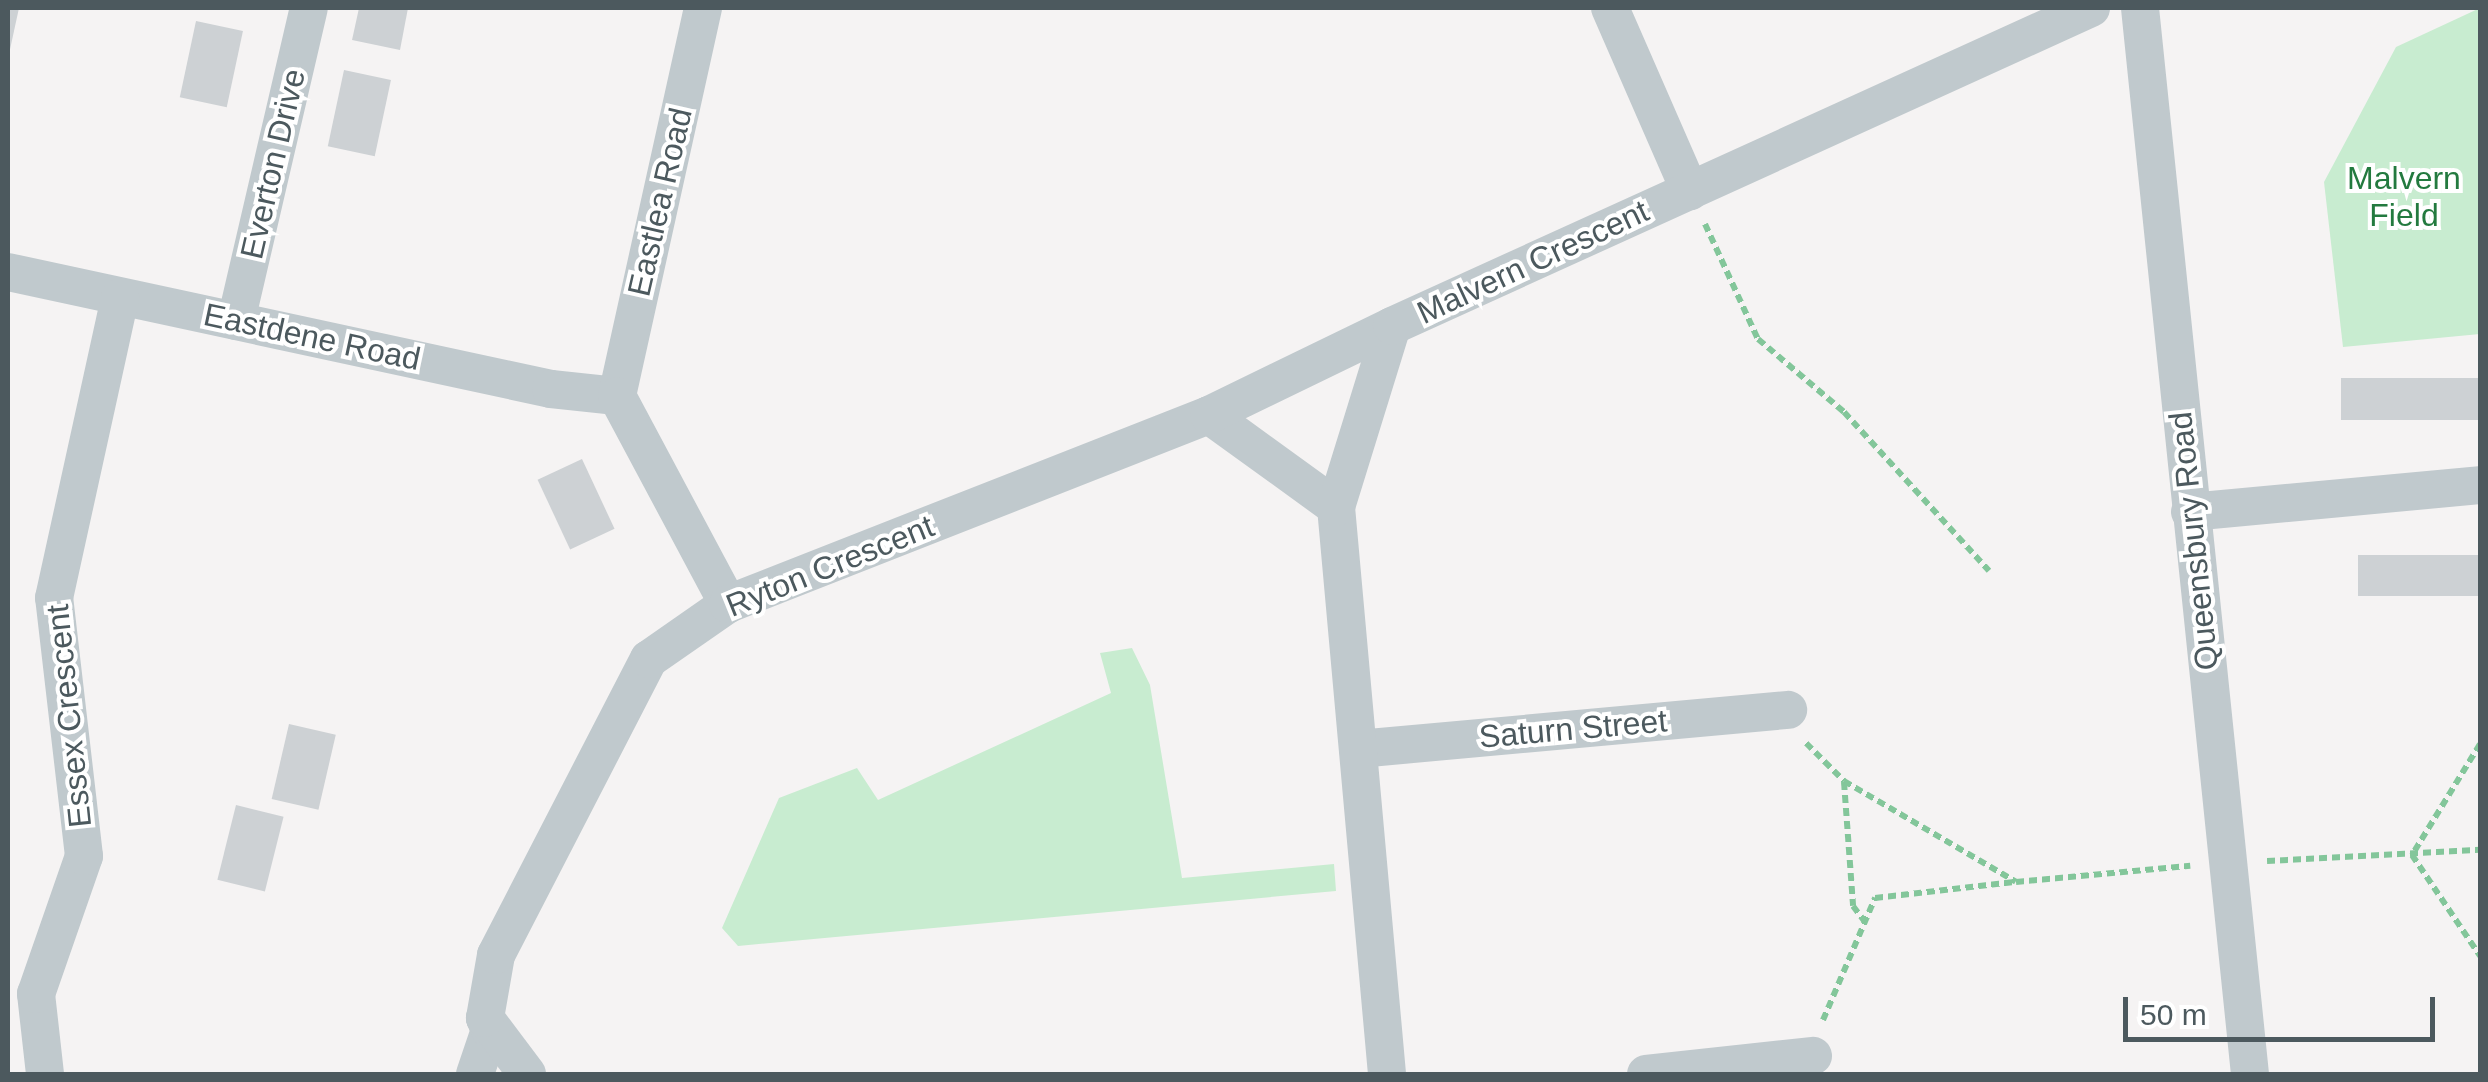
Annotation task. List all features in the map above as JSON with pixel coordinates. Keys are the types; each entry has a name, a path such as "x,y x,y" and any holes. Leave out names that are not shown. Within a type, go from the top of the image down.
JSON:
{"street":[{"name":"Everton Drive","path":"236,320 309,8"},
{"name":"Eastlea Road","path":"617,396 704,8"},
{"path":"1610,8 1690,191"},
{"name":"Malvern Crescent","path":"1386,1074 1336,506 1392,326 2092,8"},
{"name":"Queensbury Road","path":"2140,8 2250,1074"},
{"name":"Eastdene Road","path":"8,272 617,396"},
{"name":"Essex Crescent","path":"45,1074 22,994 84,856 54,598 120,297"},
{"name":"Ryton Crescent","path":"475,1074 490,1030 485,1018 496,955 650,658 728,604 1209,414 1392,326"},
{"path":"617,396 728,604"},
{"path":"1209,414 1336,506"},
{"path":"2190,512 2480,485"},
{"name":"Saturn Street","path":"1358,749 1782,710"},
{"path":"485,1018 527,1074"},
{"path":"1646,1074 1810,1056"}],"path":[{"path":"1690,191 1758,339 1844,412 1989,571"},
{"path":"1782,710 1844,781 2016,882"},
{"path":"2412,855 2480,744"},
{"path":"1844,781 1853,906 1865,922"},
{"path":"1810,1056 1876,898 2228,862 2480,850"},
{"path":"2412,855 2480,956"}],"green space":[{"name":"Malvern Field","path":"2480,8 2480,334 2343,347 2324,182 2396,47"},
{"path":"1132,648 1150,685 1182,878 1334,864 1336,891 738,946 722,928 779,798 857,768 878,800 1111,693 1100,653"}],"building":[{"path":"8,8 19,8 9,54 8,53"},
{"path":"359,8 408,8 400,50 352,40"},
{"path":"196,21 243,31 227,107 180,97"},
{"path":"344,70 391,80 375,156 328,146"},
{"path":"2341,378 2480,378 2480,420 2341,420"},
{"path":"582,459 615,529 570,549 538,480"},
{"path":"2358,555 2480,555 2480,596 2358,596"},
{"path":"289,724 336,735 318,810 272,799"},
{"path":"236,805 284,817 265,892 217,880"}]}
